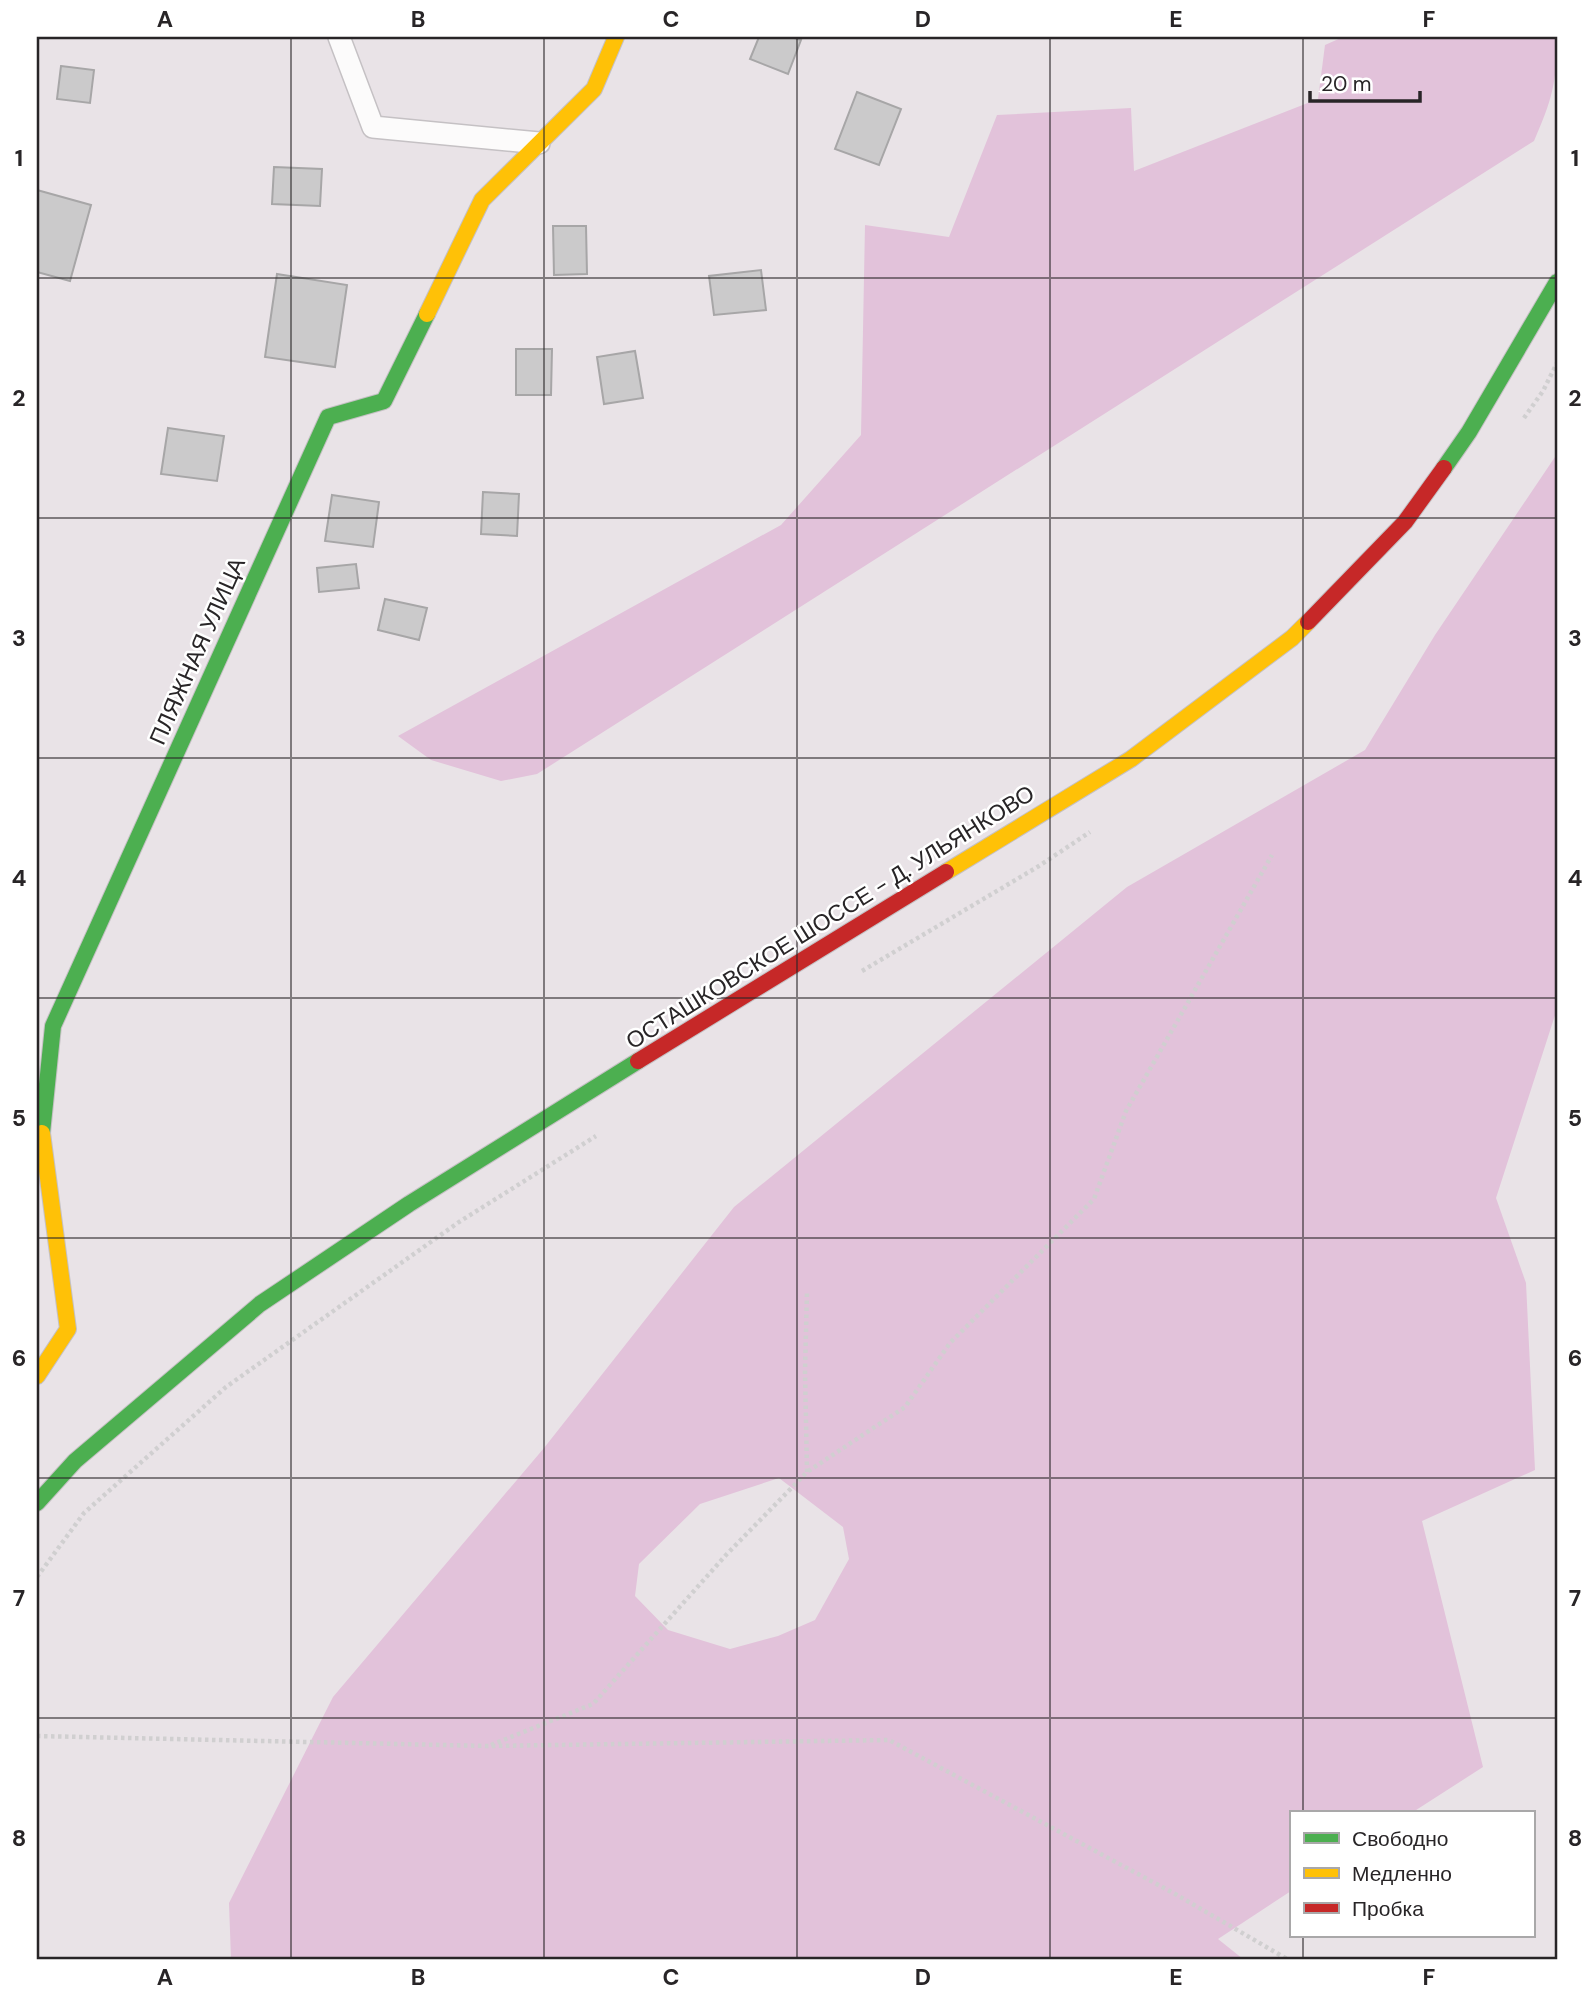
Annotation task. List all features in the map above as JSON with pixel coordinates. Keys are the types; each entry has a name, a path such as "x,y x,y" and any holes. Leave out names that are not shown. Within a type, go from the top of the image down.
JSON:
{"street":[{"name":"ПЛЯЖНАЯ УЛИЦА","path":"37,1376 68,1329 42,1134 53,1026 328,417 384,401 482,200 594,89 616,37"},
{"name":"ОСТАШКОВСКОЕ ШОССЕ - Д. УЛЬЯНКОВО","path":"37,1503 75,1461 260,1304 432,1190 790,967 1131,760 1292,638 1405,522 1469,432 1557,282"}],"lane":[{"path":"339,37 373,127 539,143"}],"path":[{"path":"488,1746 593,1704 726,1555 807,1472 905,1407 950,1343 1094,1199 1126,1111 1272,855"},
{"path":"861,972 1039,866"},
{"path":"37,1577 84,1513 226,1387 459,1222 601,1133"},
{"path":"807,1291 807,1472"},
{"path":"37,1736 488,1746 889,1740 1177,1895 1287,1959"}],"shaded area":[{"path":"1343,37 1557,37 1552,90 1534,141 537,774 501,781 431,760 398,736 781,525 861,435 865,225 949,237 997,115 1131,108 1134,171 1318,99 1325,45"},
{"path":"1557,454 1557,1009 1496,1198 1526,1283 1535,1470 1422,1521 1483,1767 1415,1811 1290,1811 1290,1892 1218,1939 1243,1959 231,1959 229,1903 333,1697 544,1448 734,1207 1127,887 1365,750 1435,635","holes":["779,1478 843,1527 849,1559 815,1620 778,1636 730,1649 668,1630 635,1596 639,1564 700,1504"]}],"building":[{"path":"759,37 791,37 801,40 788,74 750,59"},
{"path":"61,66 94,70 90,103 57,99"},
{"path":"857,92 901,109 879,165 835,149"},
{"path":"274,167 322,169 320,206 272,204"},
{"path":"37,190 91,205 70,281 37,272"},
{"path":"553,226 586,226 587,274 554,275"},
{"path":"761,270 766,310 714,315 709,276"},
{"path":"277,274 347,285 335,367 265,357"},
{"path":"516,349 552,349 551,395 516,395"},
{"path":"635,351 643,398 604,404 597,357"},
{"path":"168,428 224,436 217,481 161,474"},
{"path":"483,492 519,494 517,536 481,534"},
{"path":"332,495 379,502 373,547 325,541"},
{"path":"356,564 359,588 319,592 317,568"},
{"path":"385,599 427,608 419,640 378,630"}],"traffic: fast":[{"path":"1444,468 1469,432 1557,282"},
{"path":"42,1133 53,1026 328,417 384,401 427,314"},
{"path":"37,1503 75,1461 260,1304 409,1204 638,1061"}],"traffic: slow":[{"path":"427,314 482,200 594,89 616,37"},
{"path":"946,872 1131,759 1292,638 1308,622"},
{"path":"37,1376 68,1329 42,1133"}],"traffic: jam":[{"path":"1308,622 1405,522 1444,468"},
{"path":"638,1061 946,872"}]}
